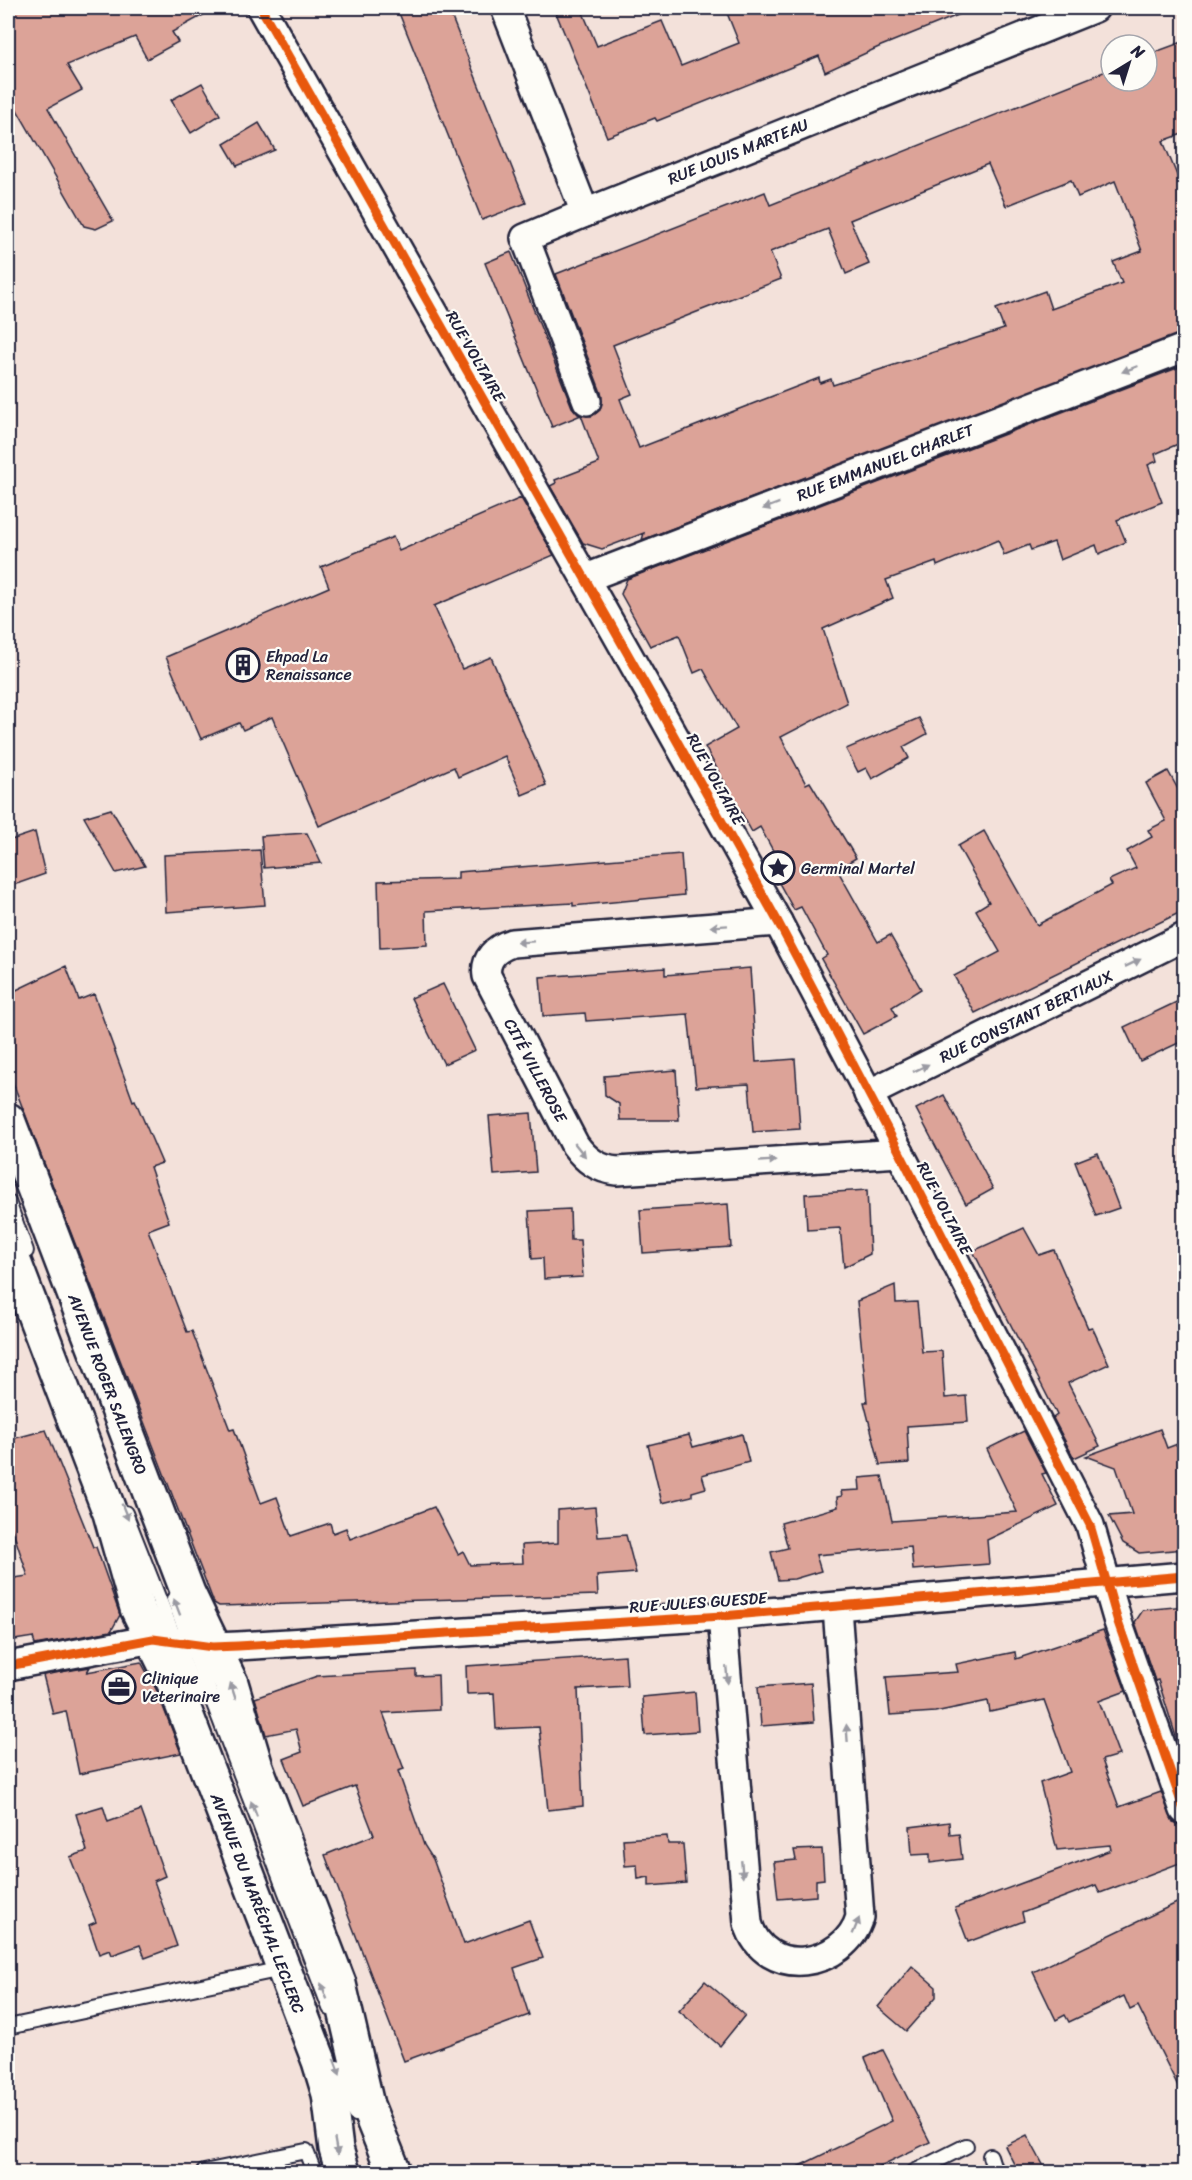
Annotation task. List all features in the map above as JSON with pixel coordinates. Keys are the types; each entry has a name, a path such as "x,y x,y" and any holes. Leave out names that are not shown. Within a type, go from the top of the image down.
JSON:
{"main road":[{"name":"AVENUE ROGER SALENGRO","path":"8,1120 191,1602 183,1643"},
{"path":"19,1253 110,1513 137,1608 231,1683 256,1767 339,1984 364,2117 394,2172"},
{"name":"AVENUE DU MARÉCHAL LECLERC","path":"183,1643 174,1683 322,2070 329,2094 336,2149 343,2172"}],"street":[{"name":"RUE VOLTAIRE","path":"261,8 586,578 778,922 900,1153 1090,1525 1118,1622 1185,1810"},
{"path":"505,8 585,213"},
{"name":"RUE LOUIS MARTEAU","path":"587,401 525,238 1095,8"},
{"name":"RUE EMMANUEL CHARLET","path":"586,578 1185,348"},
{"name":"CITÉ VILLEROSE","path":"778,922 512,943 496,951 486,963 486,968 488,976 575,1145 581,1154 597,1166 617,1171 900,1153"},
{"name":"RUE CONSTANT BERTIAUX","path":"868,1094 1185,938"},
{"name":"RUE JULES GUESDE","path":"8,1666 183,1643 722,1616 837,1608 1185,1576"},
{"name":"RUE JULES GUESDE","path":"722,1616 750,1932 763,1948 783,1959 803,1962 822,1958 840,1948 853,1935 860,1917 837,1608"}],"lane":[{"path":"19,1253 20,1194"},
{"path":"8,1202 19,1253"},
{"path":"45,1303 183,1643"},
{"path":"169,1586 183,1643 216,1750"},
{"path":"8,2027 282,1969"},
{"path":"332,2054 364,2117"},
{"path":"914,2172 966,2146"},
{"path":"204,2172 306,2151 314,2172"},
{"path":"990,2156 995,2172"}],"building":[{"path":"8,8 216,8 172,32 178,42 147,59 135,37 67,65 82,90 48,108 113,221 96,229 84,226 8,94"},
{"path":"397,8 448,8 526,203 482,220"},
{"path":"554,8 581,8 597,46 662,21 681,66 739,43 725,8 973,9 881,46 825,72 819,56 657,121 655,118 607,137"},
{"path":"1185,41 1185,133 1163,141 1185,195 1185,333 642,540 644,533 602,549 583,543 550,486 556,483 555,480 599,463 581,415 552,427 485,263 511,252 572,407 578,414 592,416 600,410 602,395 556,274 765,192 770,205 1099,74 1099,93 1159,93 1159,51","holes":["988,164 1006,206 1071,180 1078,197 1115,181 1142,251 1113,262 1122,283 1051,309 1045,291 996,309 1004,329 833,385 831,379 820,383 819,378 639,448 620,399 632,394 613,345 781,279 770,252 828,229 846,274 869,264 850,220"]},
{"path":"202,83 220,115 191,133 171,100"},
{"path":"259,123 275,150 237,166 224,144"},
{"path":"1185,365 1185,441 1155,454 1157,461 1148,465 1162,502 1117,520 1126,542 1099,554 1096,545 1060,560 1054,542 1031,550 1029,545 1004,555 998,540 937,566 936,562 886,580 893,598 823,629 847,703 781,737 806,784 810,782 856,858 837,869 878,942 890,935 921,989 892,1007 897,1016 863,1034 821,959 827,955 801,907 794,910 779,883 788,878 760,827 752,832 705,747 737,729 703,669 694,673 679,635 650,646 621,594 627,579"},
{"name":"Ehpad La Renaissance","path":"521,498 554,555 434,606 462,669 491,657 546,785 522,795 505,756 458,777 454,767 319,826 272,717 243,730 239,723 201,739 166,657 329,587 321,567 393,537 399,551"},
{"path":"919,718 927,734 903,747 909,758 872,779 866,768 858,772 846,749"},
{"path":"1168,771 1185,802 1185,910 975,1013 954,976 1000,952 976,910 989,902 958,846 984,831 1037,925 1112,885 1109,880 1136,868 1127,851 1152,837 1148,830 1166,821 1146,783"},
{"path":"111,809 145,866 116,873 84,817"},
{"path":"35,832 45,874 8,887 8,841"},
{"path":"307,833 321,863 264,868 261,836"},
{"path":"260,850 265,905 166,912 164,855"},
{"path":"681,854 684,895 573,906 573,903 426,911 427,945 380,948 378,881 458,879 458,872"},
{"path":"66,966 79,1000 94,994 133,1101 135,1100 162,1163 150,1167 169,1222 148,1230 187,1332 192,1331 230,1430 234,1429 261,1503 277,1497 291,1536 330,1523 333,1533 346,1528 350,1539 434,1507 458,1554 463,1551 470,1565 523,1563 522,1545 558,1543 558,1510 595,1507 598,1537 626,1535 636,1573 597,1576 598,1595 219,1606 214,1603 8,1070 8,994"},
{"path":"665,968 665,975 750,968 756,1062 795,1059 800,1129 753,1132 749,1084 696,1087 688,1014 586,1021 585,1013 543,1016 540,977"},
{"path":"443,984 475,1050 444,1064 411,998"},
{"path":"1185,998 1185,1040 1140,1061 1124,1027"},
{"path":"676,1070 679,1120 620,1120 619,1104 605,1095 604,1076"},
{"path":"944,1095 993,1189 966,1204 916,1109"},
{"path":"531,1113 536,1172 494,1175 489,1116"},
{"path":"1098,1153 1119,1208 1096,1216 1075,1162"},
{"path":"867,1190 870,1254 844,1267 840,1228 807,1230 805,1194"},
{"path":"728,1204 731,1247 643,1253 640,1210"},
{"path":"570,1209 571,1240 580,1240 583,1277 544,1279 543,1258 532,1259 529,1211"},
{"path":"1024,1228 1039,1255 1054,1250 1088,1328 1092,1327 1109,1364 1068,1383 1100,1446 1074,1458 1053,1418 1057,1415 973,1251"},
{"path":"895,1285 896,1303 917,1302 922,1352 942,1351 945,1398 966,1396 968,1422 907,1426 909,1463 880,1465 864,1402 867,1402 857,1301"},
{"path":"1160,1429 1167,1448 1185,1441 1185,1549 1139,1553 1123,1543 1109,1516 1132,1514 1116,1467 1086,1456"},
{"path":"46,1430 93,1547 96,1547 120,1615 111,1631 35,1645 33,1637 8,1641 8,1579 28,1576 8,1517 8,1440"},
{"path":"1024,1431 1046,1473 1042,1474 1058,1506 987,1540 989,1564 913,1570 911,1547 816,1555 821,1571 794,1579 778,1580 771,1552 788,1548 781,1523 838,1507 837,1497 842,1496 841,1491 860,1490 859,1478 882,1476 892,1521 1017,1512 987,1449"},
{"path":"742,1434 749,1462 702,1475 706,1488 692,1492 692,1496 662,1503 648,1445 689,1435 693,1447"},
{"path":"1185,1606 1185,1745 1179,1746 1158,1680 1155,1681 1135,1622 1143,1610"},
{"path":"1103,1630 1126,1691 1099,1701 1119,1755 1102,1760 1119,1807 1161,1792 1173,1822 1185,1825 1185,1861 1100,1893 1096,1885 1022,1913 1024,1921 968,1942 955,1908 1111,1850 1110,1845 1057,1850 1040,1783 1070,1772 1044,1700 990,1712 988,1701 935,1712 890,1715 886,1677 958,1672 956,1664 1015,1652 1016,1659"},
{"path":"625,1655 627,1686 578,1689 583,1806 548,1810 539,1727 496,1729 494,1693 467,1694 466,1666"},
{"path":"141,1662 157,1691 181,1753 79,1774 66,1711 53,1714 43,1675 90,1667 87,1672"},
{"path":"416,1670 416,1676 438,1675 439,1710 383,1713 404,1769 398,1771 424,1845 433,1859 464,1944 529,1920 543,1958 514,1968 529,2015 404,2061 325,1855 374,1835 355,1786 303,1806 284,1759 302,1752 296,1729 266,1735 255,1698 317,1676"},
{"path":"811,1683 814,1722 761,1726 758,1687"},
{"path":"695,1692 698,1731 645,1735 642,1697"},
{"path":"103,1806 108,1822 141,1810 165,1876 154,1881 177,1946 145,1958 140,1945 112,1955 110,1950 99,1954 89,1925 96,1922 70,1857 87,1851 76,1814"},
{"path":"949,1822 950,1835 959,1834 962,1859 930,1863 930,1854 912,1855 910,1827"},
{"path":"667,1836 668,1844 683,1844 686,1883 649,1886 649,1877 638,1879 637,1865 625,1866 623,1839"},
{"path":"822,1849 824,1879 816,1880 816,1896 778,1899 774,1862 796,1860 794,1850"},
{"path":"1185,1899 1185,2100 1138,2006 1130,2010 1124,1996 1069,2022 1065,2015 1056,2020 1033,1972"},
{"path":"912,1966 936,1987 936,1997 906,2031 878,2007"},
{"path":"705,1981 745,2015 720,2046 679,2011"},
{"path":"883,2050 930,2142 868,2172 787,2172 892,2121 865,2058"},
{"path":"1027,2135 1047,2172 1018,2172 1005,2146"}],"cycle path":[{"path":"261,8 778,922 900,1153 1090,1525 1118,1622 1184,1810"},
{"path":"8,1666 153,1639 213,1647 238,1646 722,1616 1184,1576"}],"place":[{"name":"Ehpad La Renaissance","path":"243,665"},
{"name":"Germinal Martel","path":"778,868"},
{"name":"Clinique Veterinaire","path":"119,1687"}]}
